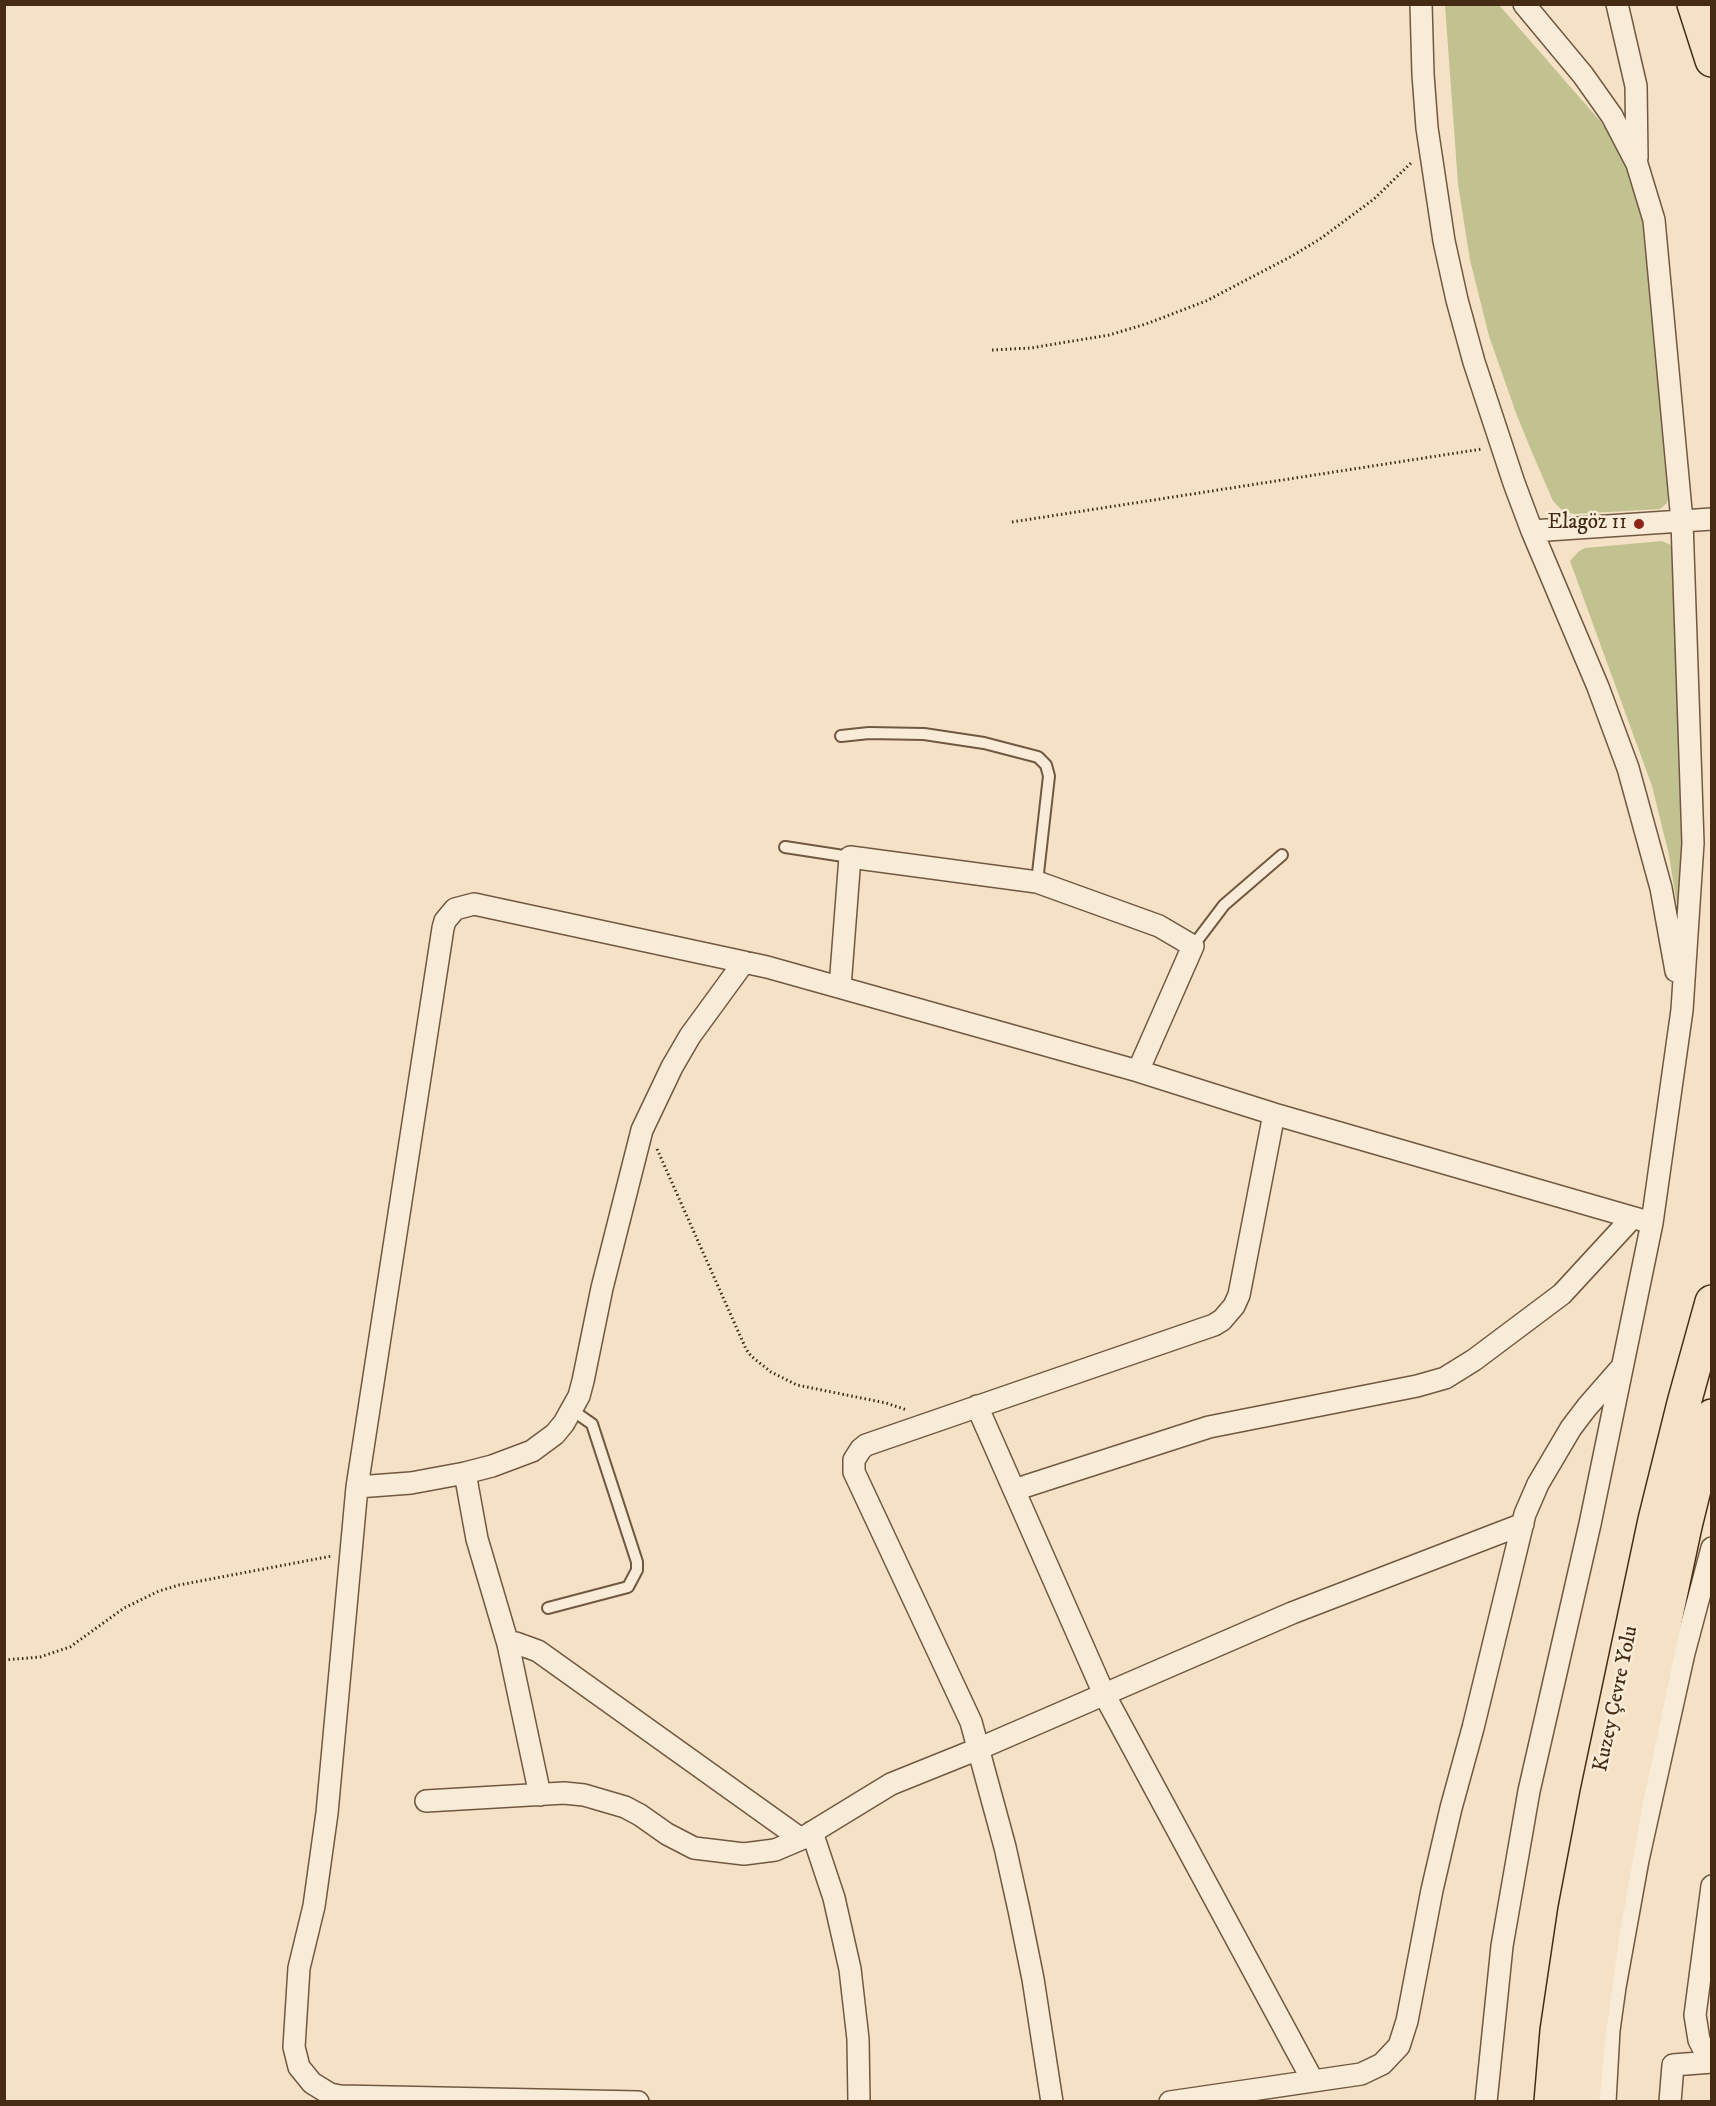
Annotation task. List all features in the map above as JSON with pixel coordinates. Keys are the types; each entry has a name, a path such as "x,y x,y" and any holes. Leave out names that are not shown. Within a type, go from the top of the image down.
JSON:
{"highway":[{"path":"1694,4 1712,60"},
{"name":"Kuzey Çevre Yolu","path":"1551,2102 1557,2031 1575,1910 1597,1794 1655,1520 1712,1302"},
{"name":"Kuzey Çevre Yolu","path":"1582,2102 1604,1928 1627,1799 1684,1526 1712,1416"}],"street":[{"path":"1421,4 1423,74 1429,143 1444,241 1457,300 1501,446 1532,531 1598,687 1628,768 1661,888 1682,1010"},
{"path":"1486,2102 1493,2024 1515,1868 1529,1791 1590,1524 1622,1367 1642,1221 1682,1010 1693,843 1682,521 1654,220 1637,164 1625,138 1598,95 1524,4"},
{"path":"1617,4 1636,86 1637,164"},
{"path":"1532,531 1712,519"},
{"path":"840,987 850,857 1037,882 1160,926 1193,946 1138,1071"},
{"path":"638,2102 340,2097 312,2083 299,2067 296,2057 293,2037 298,1968 314,1906 327,1813 357,1486 442,928 449,914 461,906 474,904 744,962 1138,1071 1274,1114 1642,1221"},
{"path":"357,1486 411,1483 465,1473 532,1451 555,1434 572,1410 583,1381 602,1288 642,1130 667,1077 690,1036 744,962"},
{"path":"1052,2102 1033,1979 1019,1910 1005,1847 971,1722 860,1483 854,1466 856,1454 866,1445 1214,1325 1221,1320 1234,1306 1239,1295 1274,1114"},
{"path":"1014,1490 1209,1427 1417,1386 1445,1377 1474,1360 1562,1294 1642,1221"},
{"path":"1170,2102 1361,2074 1372,2070 1391,2056 1404,2034 1432,1890 1525,1514 1554,1456 1587,1407 1622,1367"},
{"path":"977,1406 1104,1694 1313,2080"},
{"path":"465,1473 477,1539 508,1644 540,1795"},
{"path":"426,1801 564,1793 605,1800 640,1815 680,1842 708,1851 762,1853 789,1845 807,1836 891,1784 978,1749 1292,1613 1522,1524"},
{"path":"1605,2102 1613,1998 1638,1860 1662,1745 1710,1559"},
{"path":"508,1644 516,1643 538,1651 807,1836 834,1898 850,1969 858,2039 859,2102"},
{"path":"1670,2102 1674,2065 1711,2062 1699,2040 1695,2015 1712,1886"}],"lane":[{"path":"841,736 878,733 924,734 984,743 1038,757 1046,765 1049,776 1037,882"},
{"path":"784,847 850,857"},
{"path":"1193,946 1224,905 1282,855"},
{"path":"548,1608 628,1587 637,1570 637,1562 592,1424 572,1410"}],"path":[{"path":"992,350 1051,345 1109,334 1146,324 1206,301 1292,256 1348,219 1393,181 1429,143"},
{"path":"1012,522 1501,446"},
{"path":"642,1130 657,1148 746,1349 757,1362 796,1385 899,1406 926,1424"},
{"path":"4,1660 40,1657 70,1647 124,1608 159,1591 179,1585 350,1553"}],"shaded area":[{"path":"1445,5 1499,5 1601,122 1614,141 1635,183 1652,254 1668,498 1667,503 1660,509 1574,514 1562,510 1553,501 1531,450 1489,336 1470,260 1458,184"},
{"path":"1662,541 1673,546 1690,840 1681,931 1669,855 1652,786 1570,561 1585,548"}],"place":[{"name":"Elagöz 11","path":"1639,524"}]}
